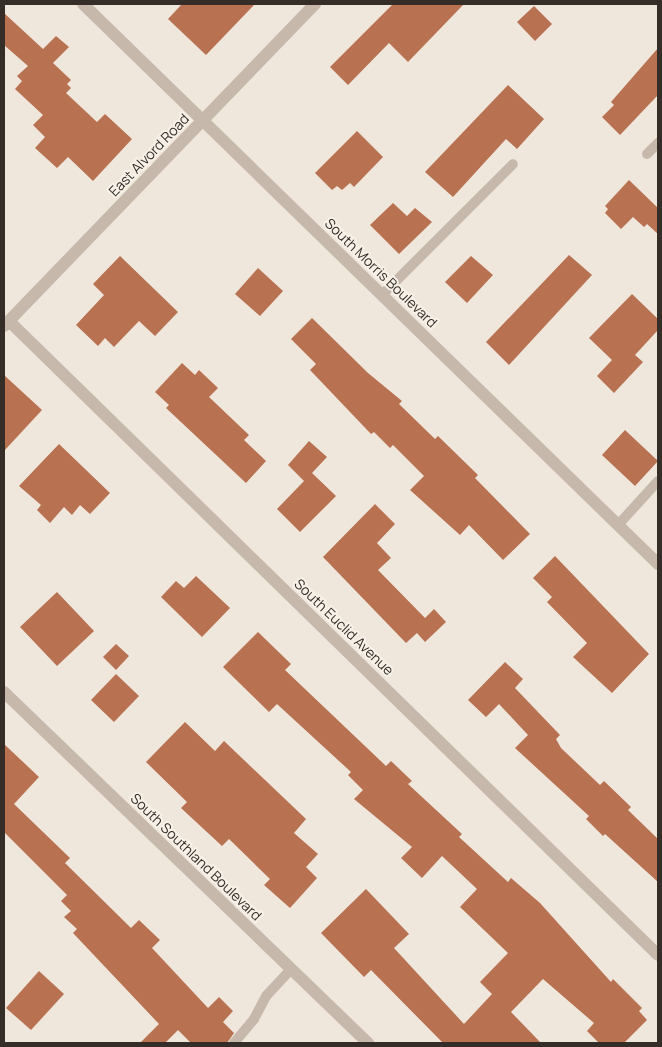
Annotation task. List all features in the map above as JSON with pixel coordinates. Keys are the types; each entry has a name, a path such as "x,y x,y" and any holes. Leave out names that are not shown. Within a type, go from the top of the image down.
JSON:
{"street":[{"name":"South Morris Boulevard","path":"83,4 658,564"},
{"name":"East Alvord Road","path":"6,324 315,4"},
{"name":"South Euclid Avenue","path":"6,324 658,955"},
{"name":"South Southland Boulevard","path":"4,692 368,1043"}],"lane":[{"path":"647,154 658,143"},
{"path":"382,295 513,164"},
{"path":"618,525 658,481"},
{"path":"234,1043 254,1019 267,995 291,969"}],"building":[{"path":"182,4 255,4 206,55 168,19"},
{"path":"393,4 464,4 408,62 389,43 348,85 330,67"},
{"path":"534,6 552,24 535,41 517,22"},
{"path":"4,13 43,49 56,36 69,47 53,63 71,80 67,84 71,88 66,93 97,122 105,114 132,139 93,181 68,157 57,168 35,148 45,137 33,125 43,115 15,89 22,81 17,76 28,66 4,45"},
{"path":"658,48 658,95 620,135 602,117 614,105 611,102"},
{"path":"508,85 544,119 517,149 506,139 453,197 425,172"},
{"path":"357,131 383,157 354,187 350,183 342,190 337,186 332,190 315,173"},
{"path":"629,180 658,208 658,234 647,224 644,227 633,217 621,229 605,213 608,209 605,206"},
{"path":"393,203 407,216 415,208 432,222 399,254 370,225"},
{"path":"569,255 592,275 509,365 486,342"},
{"path":"120,256 178,312 155,336 139,321 114,347 105,338 98,346 76,325 104,295 93,284"},
{"path":"471,256 493,275 467,303 445,282"},
{"path":"258,268 283,291 260,316 235,294"},
{"path":"632,294 658,319 658,330 635,355 643,362 614,393 597,376 612,360 589,338"},
{"path":"312,318 368,373 402,401 399,404 435,439 438,436 478,475 475,478 530,534 503,560 469,525 460,535 410,490 424,476 393,445 390,448 374,432 371,434 310,370 316,364 291,339"},
{"path":"182,363 195,375 199,370 218,388 209,397 249,435 244,440 266,461 246,483 166,408 169,405 155,392"},
{"path":"4,375 42,410 4,451"},
{"path":"625,430 658,461 635,486 602,455"},
{"path":"309,441 327,457 312,473 336,496 300,532 277,509 304,481 288,465"},
{"path":"59,444 110,493 90,514 80,505 72,515 64,507 50,523 37,510 41,505 19,486"},
{"path":"375,504 395,524 377,543 391,558 378,570 425,618 434,609 446,622 425,642 417,633 406,643 323,557"},
{"path":"555,556 649,654 612,693 573,657 587,643 547,602 552,597 533,578"},
{"path":"196,576 230,608 202,637 161,597 176,581 184,588"},
{"path":"57,592 94,631 57,666 20,627"},
{"path":"258,632 291,664 285,670 386,766 391,761 412,781 408,784 462,834 459,837 508,882 511,878 540,903 611,982 613,979 642,1008 639,1011 647,1020 624,1043 599,1043 587,1031 594,1023 543,979 511,1012 541,1043 443,1043 371,970 364,977 321,933 366,889 409,934 394,948 464,1024 492,994 480,982 508,953 460,907 477,889 442,856 422,878 401,858 412,847 354,799 363,790 348,775 351,772 277,704 269,712 223,667"},
{"path":"116,644 129,656 116,670 103,657"},
{"path":"505,662 523,679 515,688 560,735 556,739 561,748 600,785 604,781 631,807 628,810 658,839 658,882 605,834 603,836 586,819 589,816 515,748 528,735 499,704 486,717 468,700"},
{"path":"116,674 139,696 114,722 91,700"},
{"path":"185,722 215,751 224,741 306,819 294,833 318,854 306,867 317,878 290,908 264,885 270,879 229,839 222,846 181,808 187,802 146,762"},
{"path":"4,744 39,777 14,804 70,858 65,863 131,928 139,920 160,940 152,948 208,1008 219,997 233,1011 223,1022 234,1033 227,1043 191,1043 178,1030 165,1043 140,1043 159,1024 73,933 77,929 64,917 71,911 61,901 67,895 4,832"},
{"path":"39,971 64,994 31,1030 6,1008"}]}
